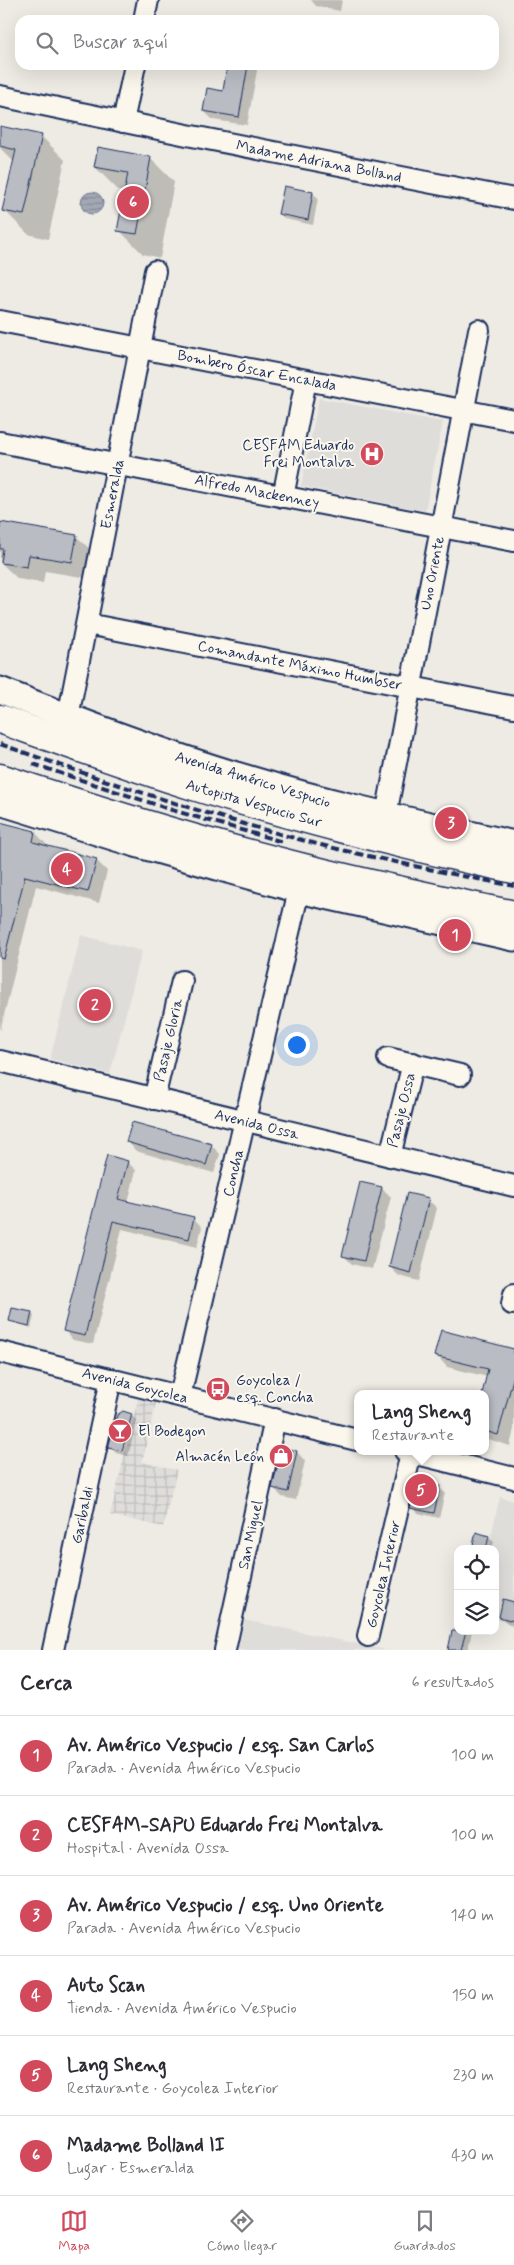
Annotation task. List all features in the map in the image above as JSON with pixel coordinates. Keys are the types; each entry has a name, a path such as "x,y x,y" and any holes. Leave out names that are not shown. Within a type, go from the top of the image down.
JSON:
{"highway":[{"name":"Autopista Vespucio Sur","path":"0,719 147,771 228,797 406,844 514,869"},
{"path":"0,778 148,825 259,856 382,887 514,915"}],"main road":[{"name":"Avenida Américo Vespucio","path":"0,690 68,717 252,780 386,815 514,844"},
{"path":"0,802 141,846 299,890 514,938"}],"street":[{"path":"145,15 148,0"},
{"path":"123,122 134,70"},
{"name":"Madame Adriana Bolland","path":"0,96 514,199"},
{"name":"Esmeralda","path":"68,717 155,271"},
{"name":"Bombero Óscar Encalada","path":"0,321 514,420"},
{"name":"Uno Oriente","path":"386,815 479,330"},
{"path":"283,496 306,380"},
{"name":"Alfredo Mackenney","path":"0,442 514,542"},
{"name":"Comandante Máximo Humbser","path":"86,624 514,706"},
{"name":"Concha","path":"180,1396 299,890"},
{"name":"Pasaje Gloria","path":"154,1099 182,981"},
{"name":"Pasaje Ossa","path":"388,1058 460,1075"},
{"name":"Avenida Ossa","path":"0,1061 514,1186"},
{"name":"Pasaje Ossa","path":"390,1156 412,1064"},
{"name":"Avenida Goycolea","path":"0,1352 354,1439"},
{"name":"Garibaldi","path":"53,1650 111,1379"},
{"name":"San Miguel","path":"224,1650 275,1420"},
{"name":"Goycolea Interior","path":"368,1636 407,1455"},
{"path":"420,1455 514,1478"}],"shaded area":[{"path":"92,192 100,195 103,203 100,211 92,214 84,211 81,203 84,195"},
{"name":"CESFAM Eduardo Frei Montalva","path":"319,398 443,422 425,511 301,486"},
{"path":"81,935 142,951 110,1074 50,1059"},
{"path":"138,1399 156,1403 142,1462 177,1470 163,1527 110,1515"},
{"path":"500,1497 514,1501 514,1623 499,1620 499,1545 489,1545"},
{"path":"244,1620 386,1650 238,1650"}],"building":[{"path":"226,70 247,70 239,117 203,111 207,88 223,91"},
{"path":"0,126 42,135 24,215 2,211 16,150 0,146"},
{"path":"98,147 151,157 137,234 117,231 128,173 94,167"},
{"path":"284,186 313,192 308,220 278,214"},
{"path":"0,522 77,535 72,562 29,555 27,567 1,563 3,549 0,549"},
{"path":"0,822 35,831 33,842 97,859 88,892 25,876 4,959 0,958"},
{"path":"132,1122 212,1144 206,1165 126,1142"},
{"path":"107,1155 128,1161 118,1199 194,1217 189,1239 113,1221 85,1336 63,1331"},
{"path":"360,1182 382,1187 364,1261 342,1256"},
{"path":"407,1193 429,1198 411,1273 389,1267"},
{"path":"12,1308 32,1312 29,1326 9,1321"},
{"path":"441,1330 514,1349 514,1375 498,1435 489,1432 489,1390 483,1390 488,1369 434,1356"},
{"name":"El Bodegon","path":"123,1411 132,1414 122,1451 108,1448 117,1415"},
{"path":"282,1447 297,1451 288,1492 272,1488"},
{"path":"417,1481 440,1486 434,1513 410,1508"},
{"path":"476,1532 489,1536 487,1545 473,1545"},
{"path":"503,1599 514,1602 514,1621 499,1617"},
{"path":"452,1631 454,1631 454,1635 465,1635 461,1650 448,1650"}],"railway":[{"path":"0,744 161,799 243,824 372,857 514,886"},
{"path":"33,764 172,810 283,842"}],"place":[{"name":"Madame Bolland II","path":"133,202"},
{"name":"CESFAM Eduardo Frei Montalva","path":"372,454"},
{"name":"Av. Américo Vespucio / esq. Uno Oriente","path":"451,823"},
{"name":"Auto Scan","path":"67,869"},
{"name":"Av. Américo Vespucio / esq. San Carlos","path":"455,935"},
{"name":"CESFAM-SAPU Eduardo Frei Montalva","path":"95,1005"},
{"name":"Goycolea / esq. Concha","path":"218,1389"},
{"name":"El Bodegon","path":"120,1431"},
{"name":"Almacén León","path":"281,1456"},
{"name":"Lang Sheng","path":"421,1490"}]}
